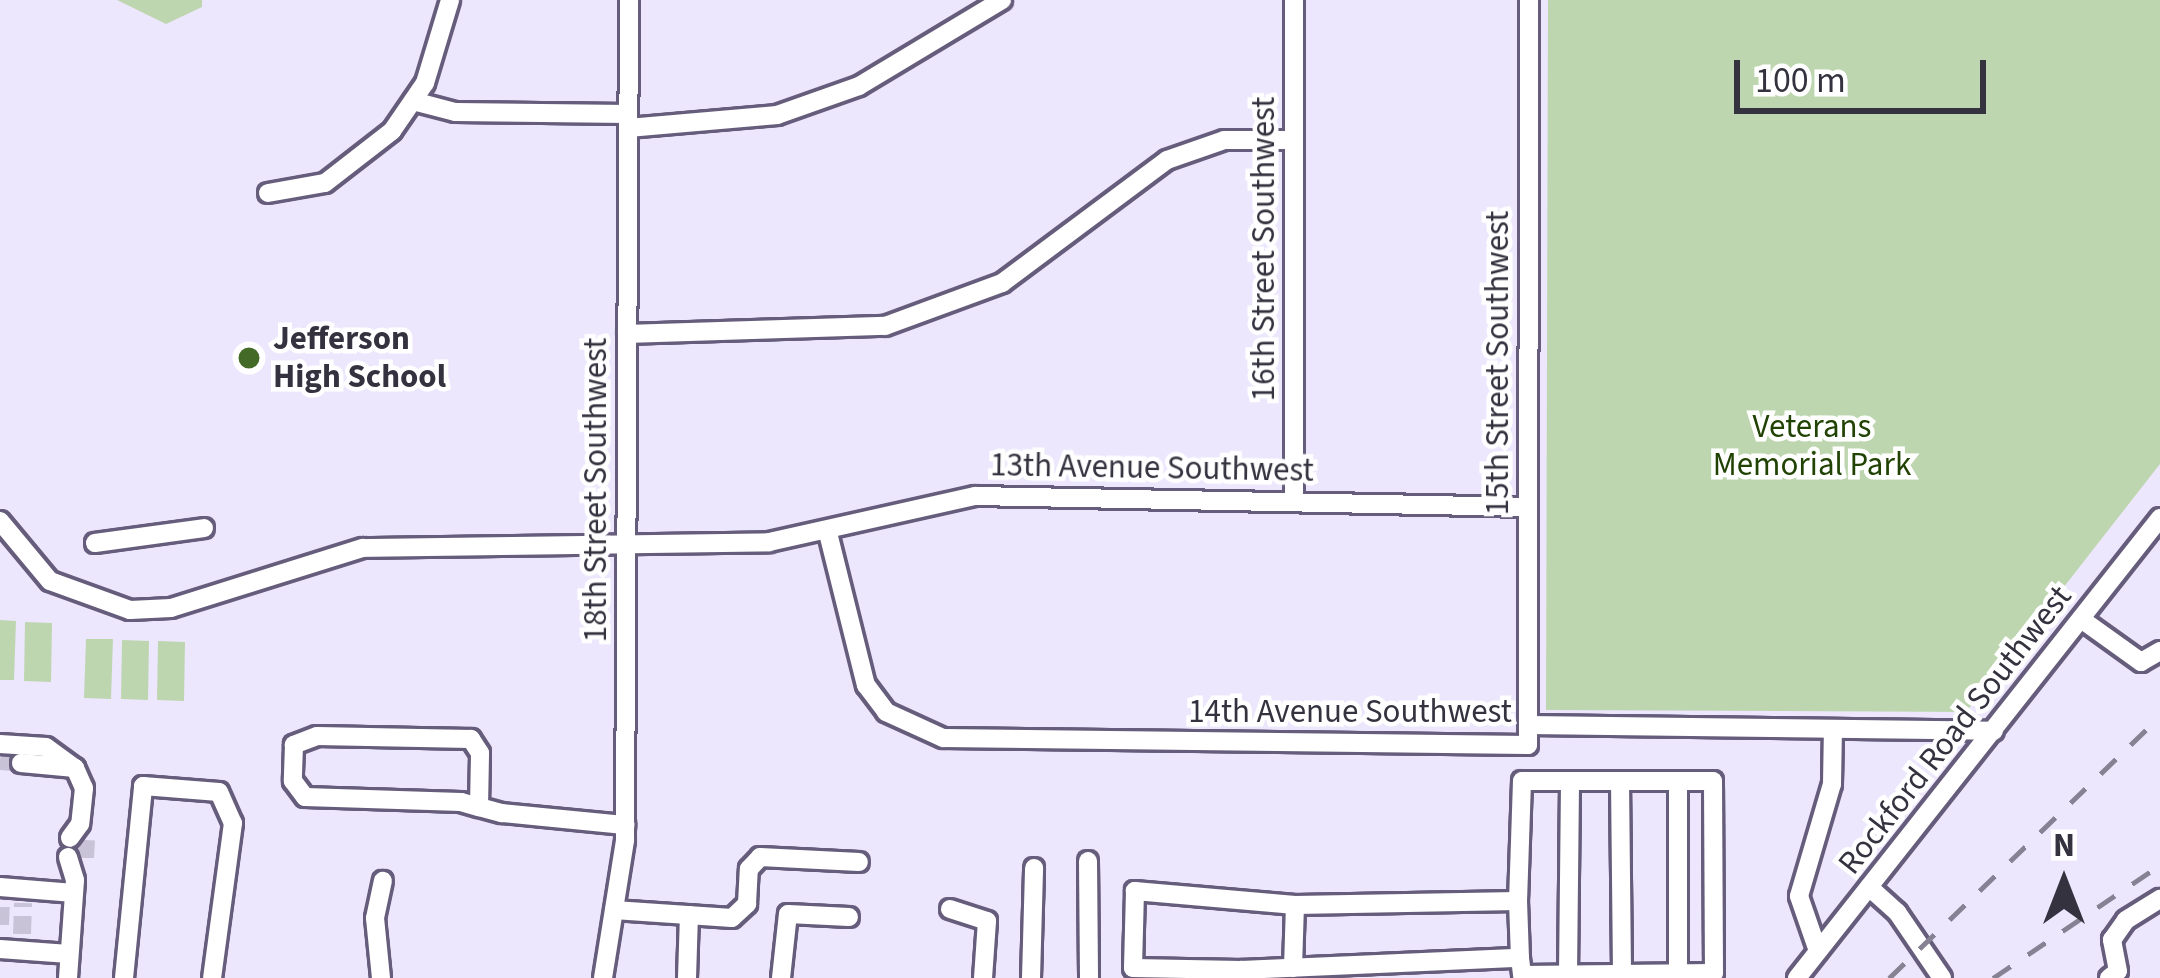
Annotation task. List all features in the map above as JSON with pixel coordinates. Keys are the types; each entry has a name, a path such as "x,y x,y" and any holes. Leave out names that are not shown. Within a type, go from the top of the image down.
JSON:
{"street":[{"path":"268,193 325,183 354,167 413,100 450,0"},
{"name":"18th Street Southwest","path":"603,978 625,825 628,0"},
{"path":"413,100 455,112 628,120 777,115 860,86 978,6 1002,0"},
{"name":"16th Street Southwest","path":"1294,0 1294,499"},
{"name":"15th Street Southwest","path":"1528,725 1529,0"},
{"path":"627,334 885,326 1002,283 1167,160 1224,140 1294,140"},
{"name":"13th Avenue Southwest","path":"0,521 50,581 130,610 171,608 363,548 493,542 769,542 975,496 1528,506"},
{"name":"Rockford Road Southwest","path":"1797,978 2158,525"},
{"path":"95,543 204,528"},
{"name":"14th Avenue Southwest","path":"828,532 866,686 886,712 943,738 1528,745 1528,725 1994,731"},
{"path":"2081,619 2141,662 2160,652"},
{"path":"1819,951 1799,896 1832,784 1833,729"},
{"path":"479,807 481,753 471,739 317,736 294,745 293,781 305,797 479,807 625,825"},
{"path":"0,744 46,747 75,768 83,788 68,978"},
{"path":"21,763 75,768"},
{"path":"1522,781 1620,781 1712,782 1714,973 1522,975 1522,781"},
{"path":"1568,975 1570,781"},
{"path":"1620,781 1622,974"},
{"path":"1678,782 1678,973"},
{"path":"124,978 142,786 219,791 233,823 212,978"},
{"path":"614,910 732,918 747,904 749,869 760,857 859,862"},
{"path":"1088,861 1089,978"},
{"path":"1031,978 1034,868"},
{"path":"381,978 374,918 383,881"},
{"path":"1,892 23,896 74,887"},
{"path":"1869,887 1897,912 1942,978"},
{"path":"1519,902 1295,904 1135,891 1132,968 1236,974 1520,958"},
{"path":"2109,978 2118,971 2112,940 2126,920 2160,899"},
{"path":"1293,968 1295,904"},
{"path":"950,909 987,921 982,978"},
{"path":"781,978 788,914 849,917"},
{"path":"687,978 689,915"},
{"path":"0,949 21,942 70,954"}],"green space":[{"path":"117,0 202,0 202,7 166,24"},
{"name":"Veterans Memorial Park","path":"1548,0 2160,0 2160,464 1966,712 1546,710"},
{"path":"0,620 16,621 14,680 0,680"},
{"path":"25,622 52,623 51,682 24,681"},
{"path":"86,639 113,639 111,699 84,698"},
{"path":"122,640 149,641 148,700 121,699"},
{"path":"158,641 185,642 184,701 157,700"}],"tunnel":[{"path":"0,761 21,763"},
{"path":"85,858 86,840"},
{"path":"0,925 1,901"},
{"path":"22,934 23,903"}],"railway":[{"path":"1889,978 2160,716"},
{"path":"1993,978 2160,865"}],"place":[{"name":"Jefferson High School","path":"249,358"}]}
